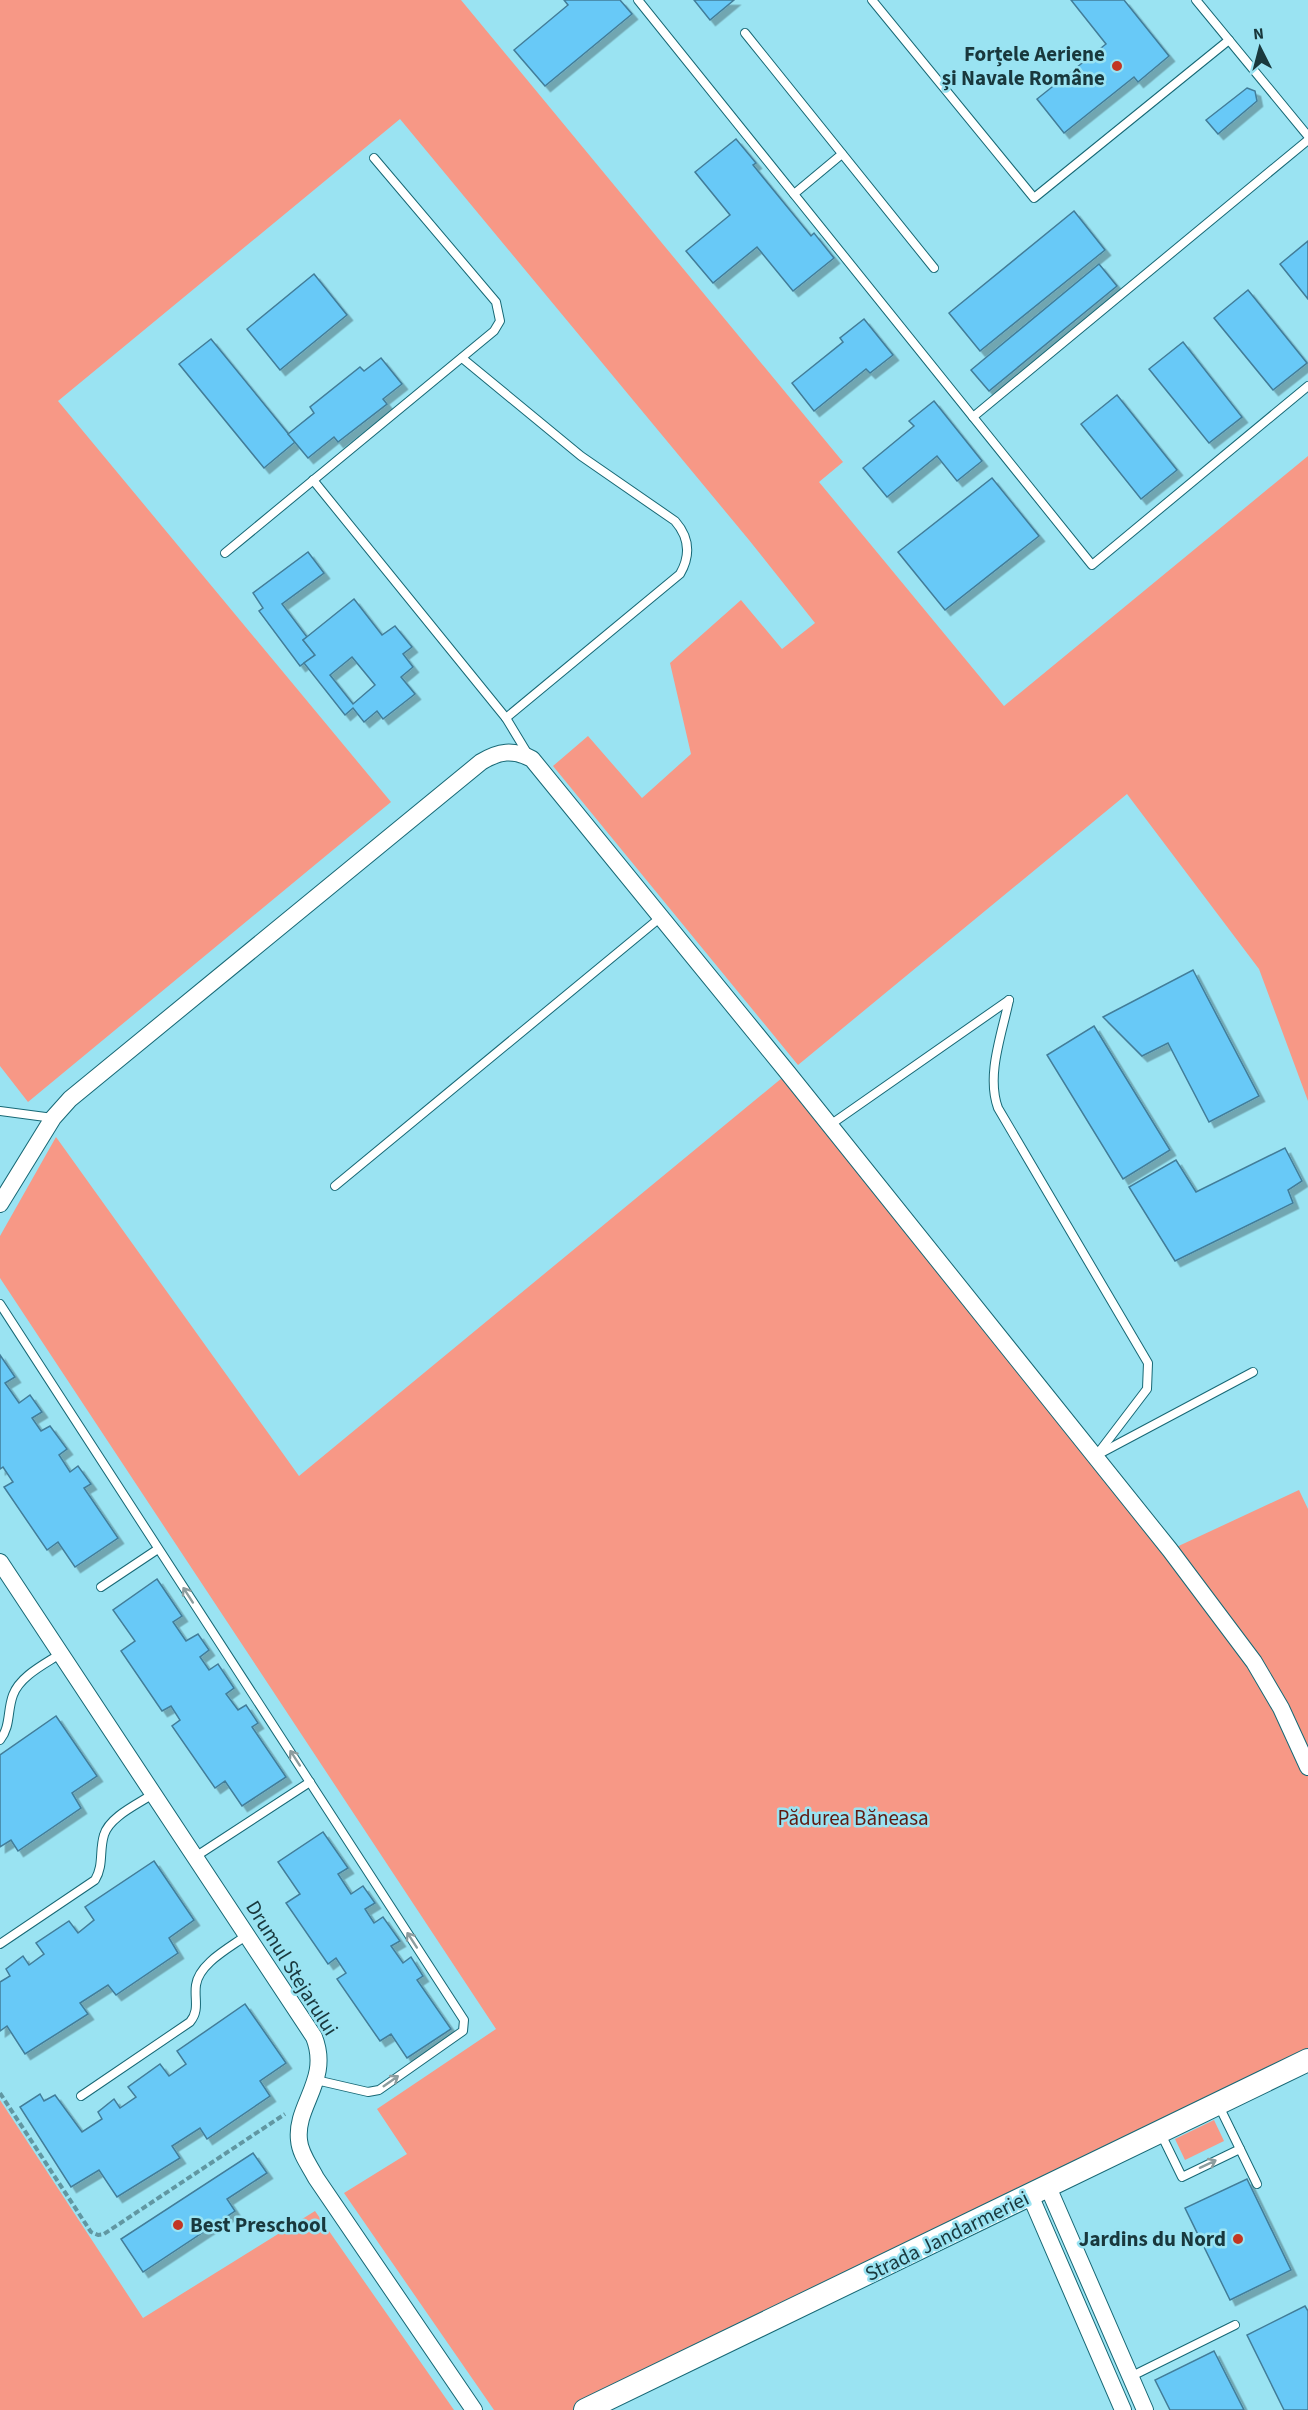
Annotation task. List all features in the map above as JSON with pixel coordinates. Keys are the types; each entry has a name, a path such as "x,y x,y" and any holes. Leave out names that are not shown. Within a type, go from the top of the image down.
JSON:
{"street":[{"path":"0,1204 53,1118 70,1099 481,762 505,752 518,752 531,759 661,917 1095,1456 1254,1662 1281,1708 1308,1767"},
{"name":"Drumul Stejarului","path":"0,1562 314,2037 320,2057 316,2080 299,2136 301,2150 323,2188 474,2410"},
{"name":"Strada Jandarmeriei","path":"585,2410 1308,2060"},
{"path":"1039,2191 1145,2410"},
{"path":"1039,2191 1123,2410"}],"lane":[{"path":"638,0 1092,564 1308,386"},
{"path":"873,0 1034,198 1229,40"},
{"path":"974,417 1308,138 1196,0"},
{"path":"744,33 934,268"},
{"path":"794,194 842,154"},
{"path":"225,553 462,358 494,331 500,321 500,312 496,302 374,158"},
{"path":"462,358 581,456 675,521 684,534 688,551 680,574 506,718"},
{"path":"313,480 506,718 531,759"},
{"path":"335,1186 661,917"},
{"path":"830,1125 1009,1000 992,1092 998,1108 1148,1363 1147,1389 1095,1456"},
{"path":"0,1111 53,1118"},
{"path":"0,1304 464,2020 463,2031 379,2090 368,2092 316,2080"},
{"path":"1095,1456 1253,1372"},
{"path":"101,1587 158,1549"},
{"path":"0,1740 9,1724 14,1692 26,1678 60,1654"},
{"path":"195,1857 310,1782"},
{"path":"0,1944 94,1880 101,1867 102,1842 107,1827 153,1794"},
{"path":"81,2096 190,2022 196,2010 196,1986 202,1972 247,1935"},
{"path":"1218,2104 1257,2184"},
{"path":"1160,2132 1182,2177 1240,2149"},
{"path":"1130,2377 1235,2325"}],"path":[{"path":"0,2093 91,2232 98,2235 104,2234 310,2097"}],"green space":[{"path":"0,0 461,0 843,462 819,482 1004,706 1308,456 1308,1101 1259,969 1127,794 798,1065 553,766 588,736 642,798 691,754 670,663 741,600 782,649 815,623 749,540 400,119 58,401 391,802 28,1102 0,1066"},
{"name":"Pădurea Băneasa","path":"788,1073 1170,1550 1299,1490 1308,1509 1308,2060 585,2410 494,2410 344,2193 407,2154 377,2109 496,2029 0,1278 0,1236 56,1137 299,1476"},
{"path":"0,2100 143,2318 315,2211 454,2410 0,2410"},
{"path":"1214,2120 1224,2141 1185,2160 1175,2139"}],"building":[{"path":"564,0 620,0 632,14 545,86 514,50 568,5"},
{"path":"694,0 734,0 710,20"},
{"name":"Forțele Aeriene și Navale Române","path":"1071,0 1124,0 1169,56 1138,82 1134,77 1064,133 1037,99 1106,44"},
{"path":"1247,88 1255,91 1257,101 1218,134 1206,120"},
{"path":"736,139 756,163 753,165 811,236 814,233 834,258 793,291 757,247 713,283 686,251 730,215 695,172"},
{"path":"1074,211 1105,250 980,351 949,313"},
{"path":"1308,241 1308,299 1280,264"},
{"path":"1099,264 1117,286 989,391 971,370"},
{"path":"314,274 347,315 280,370 247,329"},
{"path":"1248,290 1307,363 1273,390 1214,318"},
{"path":"864,319 893,355 870,373 866,369 814,411 792,383 843,342 840,338"},
{"path":"211,339 295,442 264,468 179,364"},
{"path":"1183,342 1242,417 1209,443 1149,369"},
{"path":"381,358 402,384 383,399 387,404 338,442 334,437 308,458 288,434 314,413 310,407 360,367 364,371"},
{"path":"1117,395 1177,470 1141,499 1081,424"},
{"path":"934,401 982,461 957,481 937,456 887,497 863,468 914,426 909,421"},
{"path":"992,478 1039,536 945,610 898,552"},
{"path":"308,552 324,573 282,604 307,637 303,640 315,655 300,666 259,611 263,608 253,593"},
{"path":"354,599 382,635 395,626 412,647 403,654 413,667 401,677 415,694 383,719 377,711 364,722 353,708 345,715 304,663 315,655 303,640","holes":["352,657 375,685 353,704 330,675"]},
{"path":"1193,970 1259,1096 1209,1122 1168,1043 1142,1056 1103,1017"},
{"path":"1094,1026 1170,1150 1123,1179 1047,1055"},
{"path":"1285,1148 1302,1181 1288,1190 1293,1203 1175,1261 1129,1187 1176,1160 1196,1192"},
{"path":"0,1355 15,1377 5,1383 19,1403 30,1395 42,1412 32,1418 41,1431 50,1426 67,1449 59,1455 70,1472 78,1466 91,1484 84,1488 118,1538 75,1567 58,1542 47,1550 4,1487 13,1482 3,1467 0,1469"},
{"path":"157,1579 182,1616 173,1622 186,1641 198,1634 209,1650 200,1657 209,1670 218,1664 234,1688 226,1694 238,1710 246,1705 258,1723 252,1727 286,1777 242,1806 225,1781 215,1788 172,1726 180,1720 171,1706 162,1711 121,1651 135,1641 113,1610"},
{"path":"56,1716 97,1776 72,1793 81,1808 18,1851 11,1840 0,1847 0,1755"},
{"path":"323,1832 348,1868 338,1874 351,1894 363,1886 375,1903 365,1909 374,1923 383,1917 400,1941 391,1946 403,1963 411,1957 423,1976 417,1980 451,2029 407,2058 391,2034 380,2041 337,1979 346,1973 336,1958 328,1964 286,1903 300,1894 278,1862"},
{"path":"154,1861 194,1920 169,1938 178,1953 116,1995 108,1985 80,2003 88,2014 25,2054 7,2026 0,2031 0,1982 10,1976 6,1969 23,1956 29,1965 44,1954 36,1943 69,1921 78,1933 94,1920 85,1907"},
{"path":"245,2004 286,2063 260,2081 270,2096 207,2139 200,2128 172,2146 180,2158 117,2197 99,2170 71,2187 20,2107 40,2094 44,2101 55,2095 82,2132 102,2119 98,2112 114,2099 120,2108 136,2097 128,2087 160,2064 169,2076 186,2064 177,2051"},
{"name":"Best Preschool","path":"253,2153 267,2173 227,2199 235,2211 143,2272 121,2239"},
{"name":"Jardins du Nord","path":"1247,2179 1291,2270 1230,2300 1185,2208"},
{"path":"1305,2306 1308,2311 1308,2410 1284,2410 1247,2335"},
{"path":"1214,2351 1244,2410 1170,2410 1155,2380"}],"place":[{"name":"Forțele Aeriene și Navale Române","path":"1117,66"},
{"name":"Best Preschool","path":"178,2225"},
{"name":"Jardins du Nord","path":"1238,2239"}]}
